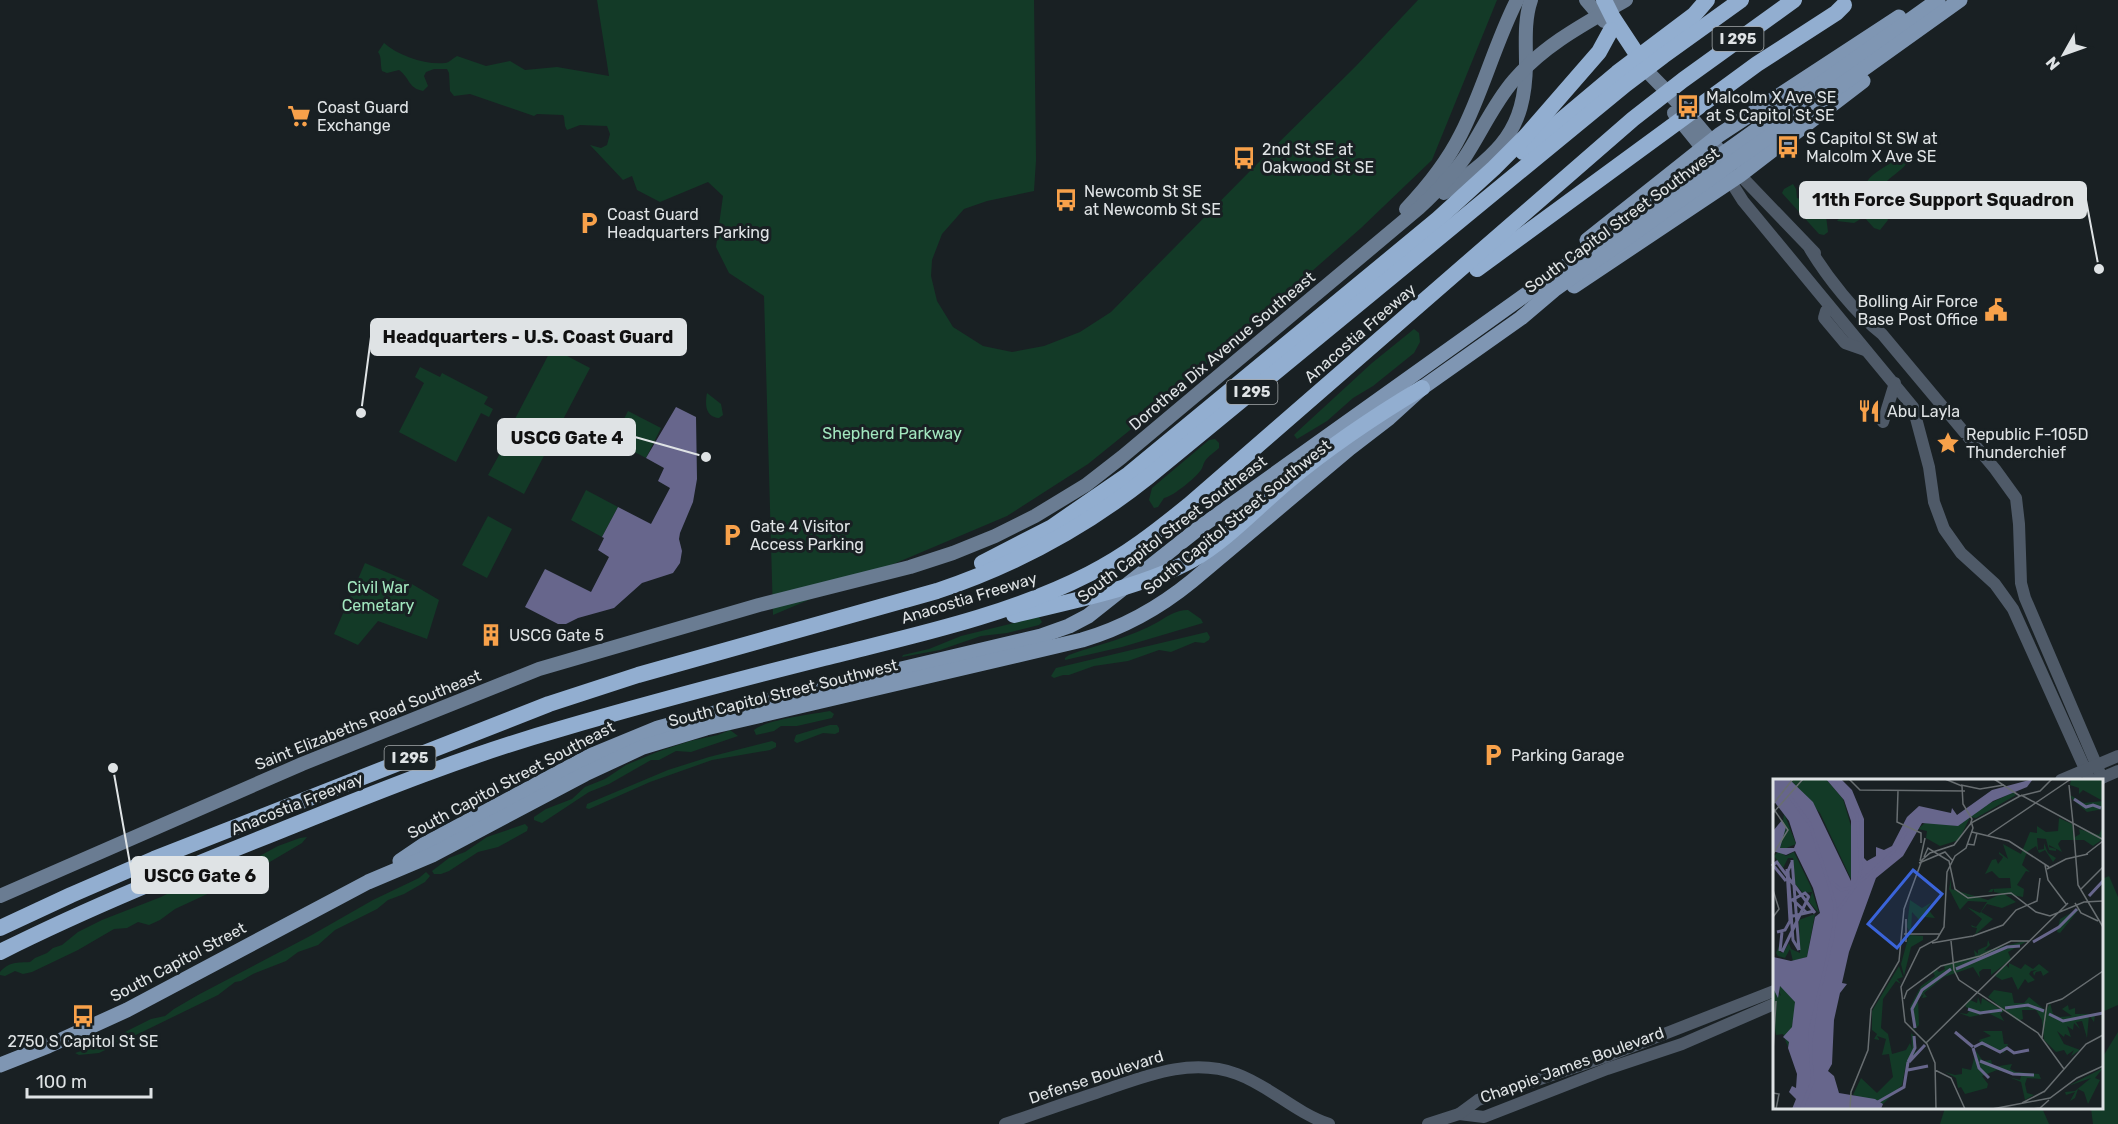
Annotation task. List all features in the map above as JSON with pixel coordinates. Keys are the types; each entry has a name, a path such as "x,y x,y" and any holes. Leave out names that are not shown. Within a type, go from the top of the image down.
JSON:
{"highway":[{"path":"1604,0 1650,76"},
{"path":"1438,219 1462,203 1658,50 1707,0"},
{"name":"I 295","path":"1658,50 1741,0"},
{"name":"Anacostia Freeway","path":"0,952 51,926 133,890 413,778 526,739 686,693 952,625 1020,603 1076,580 1115,559 1178,514 1647,109 1683,80 1794,0"},
{"path":"1370,348 1407,325 1502,250 1757,64 1836,13 1846,3"},
{"path":"832,619 963,572 1030,539 1077,512 1116,484 1438,219 1494,168 1525,137 1599,52 1611,30"},
{"name":"Anacostia Freeway","path":"0,928 71,894 154,859 549,704 628,678 895,603 980,576 1034,552 1099,513 1160,468 1622,79"},
{"path":"643,706 688,699 1109,590 1173,569 1202,554 1313,462 1383,411 1422,388"}],"main road":[{"path":"1349,265 1367,244 1417,197 1447,159 1467,123 1516,0"},
{"path":"1419,208 1445,192 1480,165 1500,146 1513,129 1524,96 1526,21 1531,0"},
{"path":"1586,0 1650,76 1685,110 1710,149 1732,175"},
{"name":"Dorothea Dix Avenue Southeast","path":"759,605 939,558 995,536 1048,509 1086,485 1419,208 1460,164 1508,88 1545,49 1625,0"},
{"path":"1495,317 1529,286 1710,149 1875,32 1928,0"},
{"name":"South Capitol Street Southeast","path":"368,882 425,844 590,756 638,735 702,716 1031,639 1069,626 1097,610 1193,532 1938,0"},
{"name":"South Capitol Street Southwest","path":"368,882 432,855 601,766 651,744 706,728 1082,640 1127,624 1161,605 1186,586 1422,388 1521,318 1554,290 1960,0"},
{"path":"1521,318 1606,266 1971,0"},
{"name":"Saint Elizabeths Road Southeast","path":"0,896 302,764 539,669 759,605"},
{"name":"South Capitol Street","path":"0,1065 56,1043 127,1010 368,882"}],"street":[{"path":"1732,175 1810,249 1820,266 1870,325 1882,334 1995,469 2016,498 2021,583 2025,598 2094,775"},
{"path":"1732,175 1743,201 1791,258 1860,348 1895,383 1913,407 1929,467 1934,502 1944,529 1961,553 1995,584 2013,609 2094,775"},
{"path":"1791,258 1803,280 1826,311 1824,318 1845,343 1860,348"},
{"path":"1883,422 1895,383"},
{"path":"2094,775 2118,756"},
{"path":"2068,779 2118,771"},
{"name":"Chappie James Boulevard","path":"1459,1114 1479,1100 1608,1056 1773,991"},
{"name":"Chappie James Boulevard","path":"1459,1114 1484,1117 1607,1069 1682,1044 1773,1004"},
{"name":"Defense Boulevard","path":"1005,1124 1157,1072 1190,1067 1218,1069 1246,1077 1300,1112 1329,1124"},
{"path":"1428,1124 1459,1114"}],"green space":[{"name":"Shepherd Parkway","path":"597,0 1034,0 1036,160 1034,191 987,201 964,209 942,234 932,260 931,276 937,301 953,327 983,346 1012,352 1044,346 1080,332 1111,312 1356,66 1418,0 1497,0 1432,160 1361,228 1145,418 1088,464 1007,516 773,615 764,296 729,273 716,247 723,196 708,182 660,202 637,190 632,176 623,180 590,145 601,148 607,145 610,134 607,126 580,125 567,130 563,115 537,114 534,116 470,94 454,96 450,91 447,69 434,69 426,72 424,76 428,86 423,91 414,88 399,70 387,73 382,71 378,52 384,43 405,56 429,63 446,63 457,56 486,66 510,61 525,70 557,67 609,76"},
{"path":"1907,155 1910,158 1906,164 1881,189 1879,203 1888,220 1880,230 1874,228 1864,217 1854,223 1837,221 1863,203 1867,182 1873,175"},
{"path":"1793,184 1797,198 1810,203 1819,214 1826,216 1828,232 1824,235 1819,234 1782,193 1784,189"},
{"path":"1414,329 1419,333 1420,342 1414,353 1373,386 1353,398 1327,421 1297,439 1294,435 1297,432 1372,363"},
{"path":"552,348 590,368 524,494 488,475"},
{"path":"420,367 440,377 442,373 488,397 484,404 493,409 489,417 481,413 456,462 399,432 424,383 415,377"},
{"path":"707,393 721,404 723,415 719,418 709,413 706,405"},
{"path":"628,411 661,428 646,458 613,441"},
{"path":"1215,439 1219,443 1219,448 1206,459 1202,469 1189,482 1164,498 1158,507 1154,508 1149,500 1152,488 1209,440"},
{"path":"586,490 618,507 602,537 571,520"},
{"path":"488,516 512,529 487,578 462,565"},
{"name":"Civil War Cemetary","path":"365,563 405,580 439,600 427,639 378,621 358,645 334,634"},
{"path":"1188,610 1203,623 1122,647 1065,660 1069,655 1125,637 1172,614"},
{"path":"1039,617 1042,622 1039,625 1007,633 981,636 940,650 902,657 961,636"},
{"path":"1207,632 1210,637 1204,643 1195,642 1171,652 1159,650 1128,661 1094,666 1054,678 1051,676 1056,668"},
{"path":"830,711 834,714 832,718 797,726 781,726 774,731 756,735 754,730 778,720"},
{"path":"837,725 839,732 823,733 797,743 794,741 796,735"},
{"path":"730,730 738,736 691,752 676,751 659,760 651,760 609,784 589,792 542,823 534,820 534,817 546,809 572,799 585,787 605,779 626,765 657,752"},
{"path":"772,741 776,743 776,747 770,750 712,760 650,782 589,809 586,808 587,804 668,770"},
{"path":"525,824 528,827 527,831 498,847 478,852 441,874 434,874 432,871 449,858 465,852 487,837"},
{"path":"307,837 302,843 246,876 175,909 149,925 138,922 127,928 114,929 78,950 32,972 23,974 15,971 5,976 0,975 0,972 7,966 30,962 102,920 161,897 193,881 254,859 278,846"},
{"path":"426,872 430,876 425,882 335,930 318,945 235,982 218,995 99,1053 79,1055 75,1053 97,1046 151,1019 165,1016 198,995 373,900 419,878"},
{"path":"2109,876 2118,897 2118,1005 2103,1012 2103,879"},
{"path":"2118,1032 2118,1124 2093,1124 2091,1109 2103,1109 2103,1056"},
{"path":"1945,1109 2042,1109 2049,1124 1940,1124"}],"water":[{"path":"676,407 696,417 697,479 693,502 680,533 682,551 680,563 673,573 642,583 614,608 578,618 566,624 558,624 525,607 545,569 591,592 609,557 598,550 604,538 602,537 618,507 651,524 670,488 658,481 664,468 646,458"}],"place":[{"name":"Malcolm X Ave SE at S Capitol St SE","path":"1688,106"},
{"name":"Coast Guard Exchange","path":"299,116"},
{"name":"S Capitol St SW at Malcolm X Ave SE","path":"1788,147"},
{"name":"2nd St SE at Oakwood St SE","path":"1244,158"},
{"name":"Newcomb St SE at Newcomb St SE","path":"1066,200"},
{"name":"Coast Guard Headquarters Parking","path":"589,223"},
{"name":"11th Force Support Squadron","path":"2099,269"},
{"name":"Bolling Air Force Base Post Office","path":"1996,310"},
{"name":"Abu Layla","path":"1869,411"},
{"name":"Headquarters - U.S. Coast Guard","path":"361,413"},
{"name":"Republic F-105D Thunderchief","path":"1948,443"},
{"name":"USCG Gate 4","path":"706,457"},
{"name":"Gate 4 Visitor Access Parking","path":"732,535"},
{"name":"USCG Gate 5","path":"491,635"},
{"name":"Parking Garage","path":"1493,755"},
{"name":"USCG Gate 6","path":"113,768"},
{"name":"2750 S Capitol St SE","path":"83,1016"}]}
